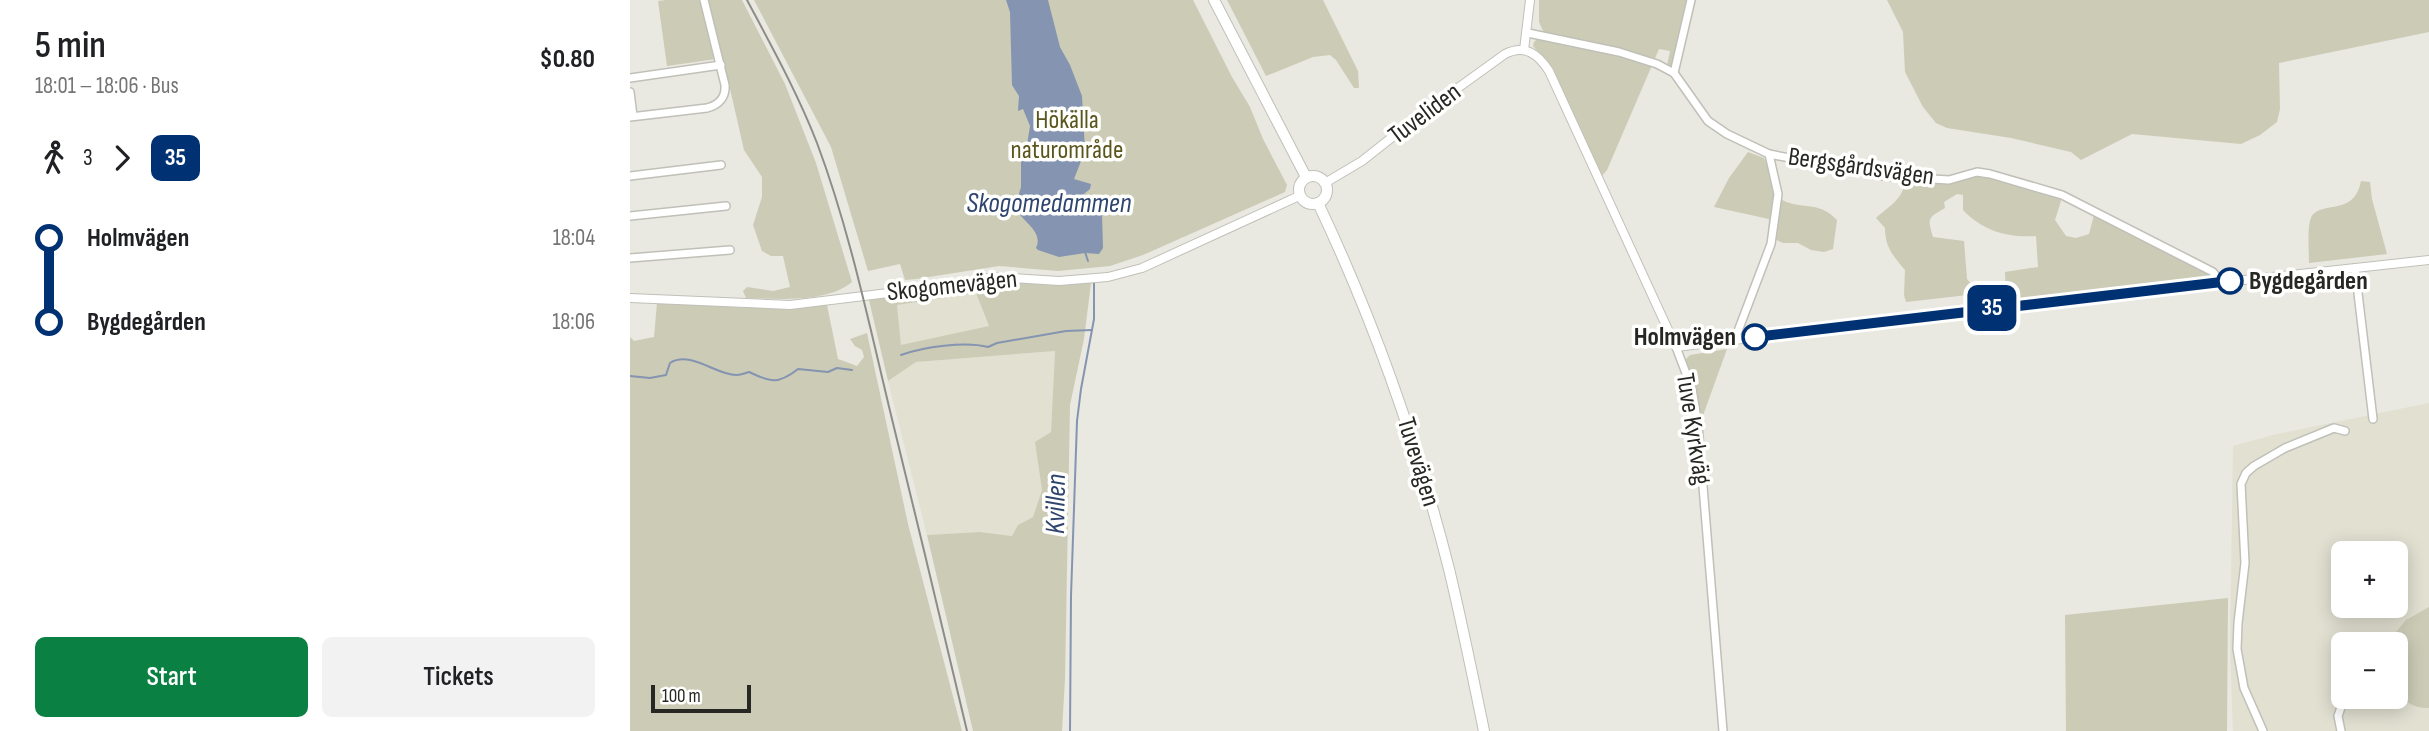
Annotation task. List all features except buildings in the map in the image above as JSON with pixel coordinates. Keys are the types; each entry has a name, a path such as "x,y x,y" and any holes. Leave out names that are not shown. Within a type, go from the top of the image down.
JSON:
{"main road":[{"path":"1214,0 1306,177"},
{"path":"1317,176 1325,183 1326,195 1318,203 1307,204 1299,196 1299,185 1306,177 1317,176"},
{"name":"Tuvevägen","path":"1318,203 1353,281 1405,419 1448,567 1484,731"}],"street":[{"path":"630,92 631,117 707,107 717,104 723,98 725,89 721,65 704,0"},
{"path":"1524,50 1530,0"},
{"path":"1528,33 1619,52 1657,64 1674,73 1691,0"},
{"name":"Tuveliden","path":"1325,183 1362,161 1505,54 1524,50"},
{"name":"Tuve Kyrkväg","path":"1524,50 1540,58 1552,77 1676,347 1692,389 1698,425 1723,731"},
{"path":"630,78 721,65"},
{"name":"Bergsgårdsvägen","path":"1674,73 1708,121 1727,134 1769,154 1882,176 1949,180 1977,172 2039,188 2073,200 2213,272 2216,282"},
{"name":"Bergsgårdsvägen","path":"1735,339 1771,244 1778,194 1769,154"},
{"path":"630,176 721,165"},
{"name":"Skogomevägen","path":"630,298 795,305 995,277 1059,281 1115,276 1142,268 1299,196"},
{"path":"630,216 726,206"},
{"path":"630,258 730,250"},
{"path":"1676,347 2216,282 2429,260"},
{"path":"2355,268 2373,419"},
{"path":"2263,731 2244,688 2237,649 2245,563 2241,484 2246,473 2254,466 2285,448 2334,428 2345,431"},
{"path":"2341,709 2338,716 2341,731"}],"shaded area":[{"path":"976,293 990,326 901,346 897,305"},
{"path":"1055,351 1051,432 1036,442 1042,490 1033,517 1018,525 1013,536 980,532 927,535 888,381 916,362"},
{"path":"2429,403 2429,731 2233,731 2230,648 2233,446 2273,435"}],"green space":[{"path":"742,0 785,84 816,163 852,282 842,289 816,297 746,298 743,291 747,287 773,291 790,287 783,256 771,256 762,251 753,225 762,197 762,177 744,150 723,58 667,66 658,1"},
{"name":"Hökälla naturområde","path":"754,0 1193,0 1250,107 1287,185 1285,192 1143,255 1110,266 1058,271 999,266 905,280 900,264 868,271 831,147"},
{"path":"1227,0 1323,0 1358,71 1359,88 1354,88 1330,55 1313,57 1266,76"},
{"path":"1539,0 1695,0 1678,69 1667,66 1670,51 1659,49 1607,170 1601,177 1552,67 1533,46 1544,33 1539,22"},
{"path":"1887,0 2429,0 2429,32 2279,63 2280,109 2277,122 2260,135 2241,144 2132,134 2081,160 2071,152 2011,138 1947,128 1936,123 1923,107 1905,72 1903,32"},
{"path":"1748,152 1764,158 1773,176 1774,194 1791,203 1822,209 1837,220 1833,249 1824,252 1811,250 1798,243 1783,243 1768,236 1769,219 1714,207 1729,178"},
{"path":"1985,176 2059,197 2061,201 2055,220 2066,236 2076,238 2089,234 2094,215 2205,271 2209,277 2006,300 2005,272 2038,267 2036,236 2016,236 1988,228 1963,210 1963,195 1957,194 1944,202 1945,208 1930,219 1933,237 1964,241 1967,279 1973,286 1996,285 1998,289 1994,292 1906,302 1905,270 1890,251 1885,228 1876,218 1899,197 1905,180"},
{"path":"2361,181 2370,182 2387,254 2309,263 2311,218 2315,212 2352,200"},
{"path":"996,281 1091,283 1084,339 1070,405 1062,731 973,731 927,535 980,532 1012,536 1018,525 1033,517 1042,490 1035,442 1051,432 1055,351 916,362 888,381 869,300","holes":["976,293 989,326 901,345 897,305"]},
{"path":"657,303 752,308 827,305 838,359 857,366 864,357 862,350 850,339 867,333 908,524 962,731 630,731 630,337 634,341 654,337"},
{"path":"1727,349 1701,421 1686,359 1690,355"},
{"path":"2228,598 2227,731 2066,731 2065,615"},
{"path":"2429,607 2429,708 2408,702 2408,632 2396,632 2406,620"}],"water":[{"name":"Skogomedammen","path":"1006,0 1048,0 1060,47 1082,96 1085,151 1074,179 1091,184 1090,189 1079,198 1080,209 1102,213 1103,248 1099,254 1059,257 1038,250 1035,232 1015,207 1021,187 1021,162 1026,151 1030,126 1023,109 1018,111 1019,96 1012,85 1010,12"}],"waterway":[{"path":"1085,252 1088,261"},
{"name":"Kvillen","path":"1070,731 1077,421 1094,319 1094,280"},
{"path":"901,355 944,346 988,347 997,343 1066,331 1092,330"},
{"path":"630,376 650,378 666,375 670,363 678,360 695,361 729,374 749,372 774,380 785,378 798,369 828,372 837,368 852,370"}],"railway":[{"path":"747,0 810,125 829,176 867,312 967,731"}],"bus line":[{"name":"35","path":"1755,337 2230,281"}],"place":[{"name":"Bygdegården","path":"2230,281"},
{"name":"Holmvägen","path":"1755,337"}]}
